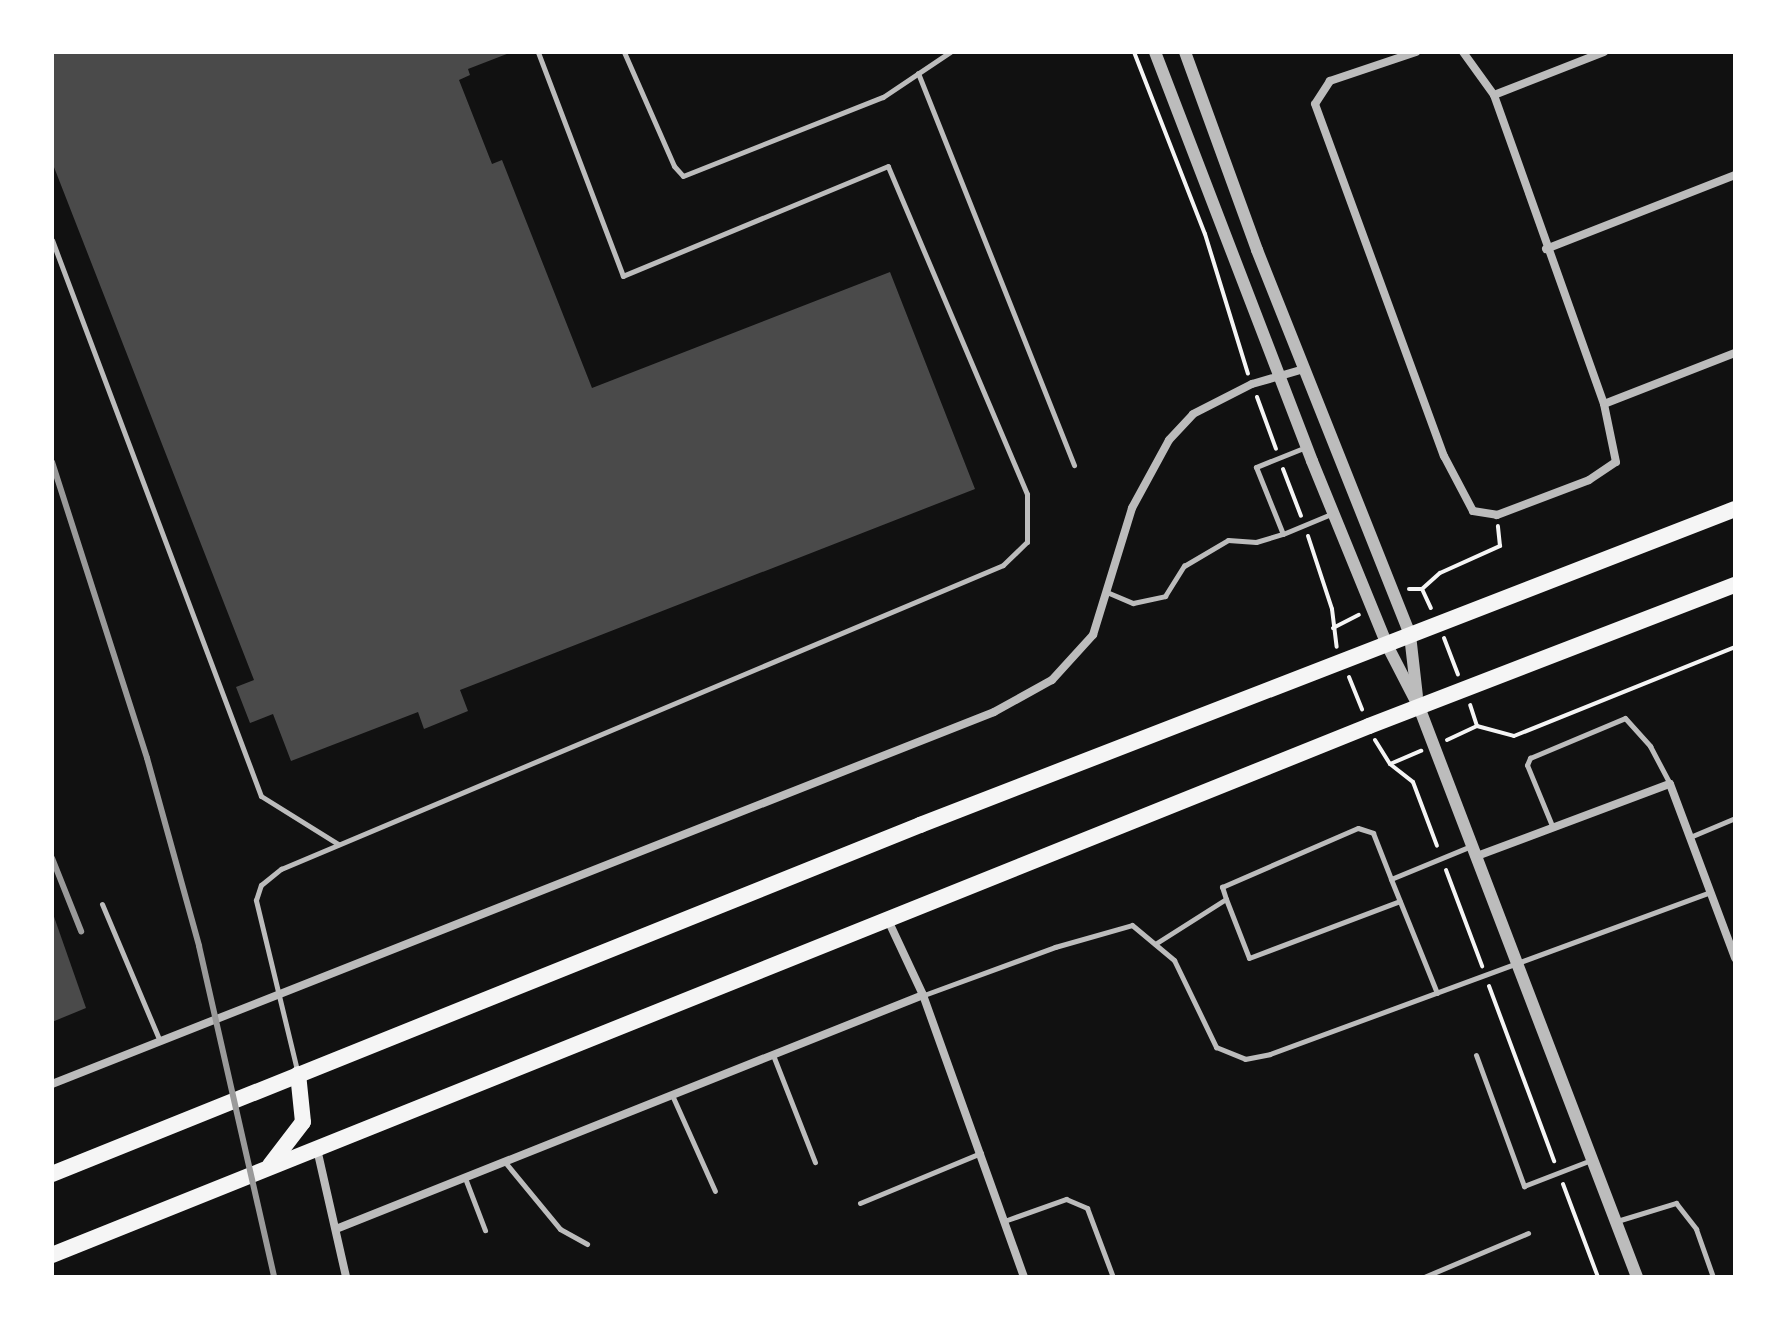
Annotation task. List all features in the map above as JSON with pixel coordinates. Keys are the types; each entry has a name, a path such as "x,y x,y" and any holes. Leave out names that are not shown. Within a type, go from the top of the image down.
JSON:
{"highway":[{"path":"52,1174 298,1074 1735,509"},
{"path":"52,1255 887,918 1735,585"},
{"path":"269,1166 303,1122 298,1074"}],"street":[{"path":"1155,52 1333,513 1387,645 1419,707 1637,1277"},
{"path":"1185,52 1304,369 1410,635 1419,707"},
{"path":"1416,52 1330,81 1315,104 1444,456 1473,511 1497,515 1589,480 1616,462 1604,404 1546,249 1494,95 1463,52"},
{"path":"1494,95 1604,52"},
{"path":"1546,249 1735,175"},
{"path":"1604,404 1735,353"},
{"path":"52,1084 994,712 1052,680 1093,635 1109,593 1132,508 1169,440 1193,414 1252,384 1280,380 1304,369"},
{"path":"1474,851 1553,828 1670,784 1734,955"},
{"path":"887,918 923,995 1007,1220 1024,1277"},
{"path":"336,1229 923,995"},
{"path":"317,1149 346,1277"}],"lane":[{"path":"298,1074 256,900 261,885 281,869 1003,565 1027,542 1027,494 888,166 623,276 538,52"},
{"path":"624,52 674,166 683,176 883,97 950,52"},
{"path":"918,73 1074,465"},
{"path":"52,240 261,796 338,844"},
{"path":"1283,534 1256,467 1307,446"},
{"path":"1109,593 1133,603 1165,596 1184,566 1228,540 1256,542 1333,513"},
{"path":"1553,828 1527,765 1530,758 1625,718 1650,746 1670,784"},
{"path":"1690,837 1735,818"},
{"path":"1400,901 1249,958 1222,887 1358,828 1373,833 1437,993"},
{"path":"1391,879 1474,851"},
{"path":"923,995 1055,947 1132,925 1174,960 1216,1047 1245,1059 1437,993 1710,892"},
{"path":"1155,944 1226,899"},
{"path":"102,904 160,1042"},
{"path":"773,1055 815,1162"},
{"path":"1476,1055 1524,1186 1592,1159"},
{"path":"672,1095 715,1191"},
{"path":"860,1203 982,1153"},
{"path":"504,1161 560,1229 587,1244"},
{"path":"465,1177 485,1230"},
{"path":"1007,1220 1066,1199 1087,1208 1113,1277"},
{"path":"1616,1221 1676,1203 1696,1229 1713,1277"},
{"path":"1424,1277 1528,1233"}],"path":[{"path":"1422,589 1440,573 1500,546 1497,515"},
{"path":"1477,726 1514,736 1735,647"}],"building":[{"path":"52,52 512,52 468,69 470,75 459,80 492,164 502,160 592,388 890,272 975,489 460,690 468,711 424,729 418,712 291,761 273,714 250,723 236,687 254,680 52,162"},
{"path":"52,911 86,1008 52,1022"}],"railway":[{"path":"52,462 147,758 199,946 274,1277"},
{"path":"52,858 81,931"}]}
